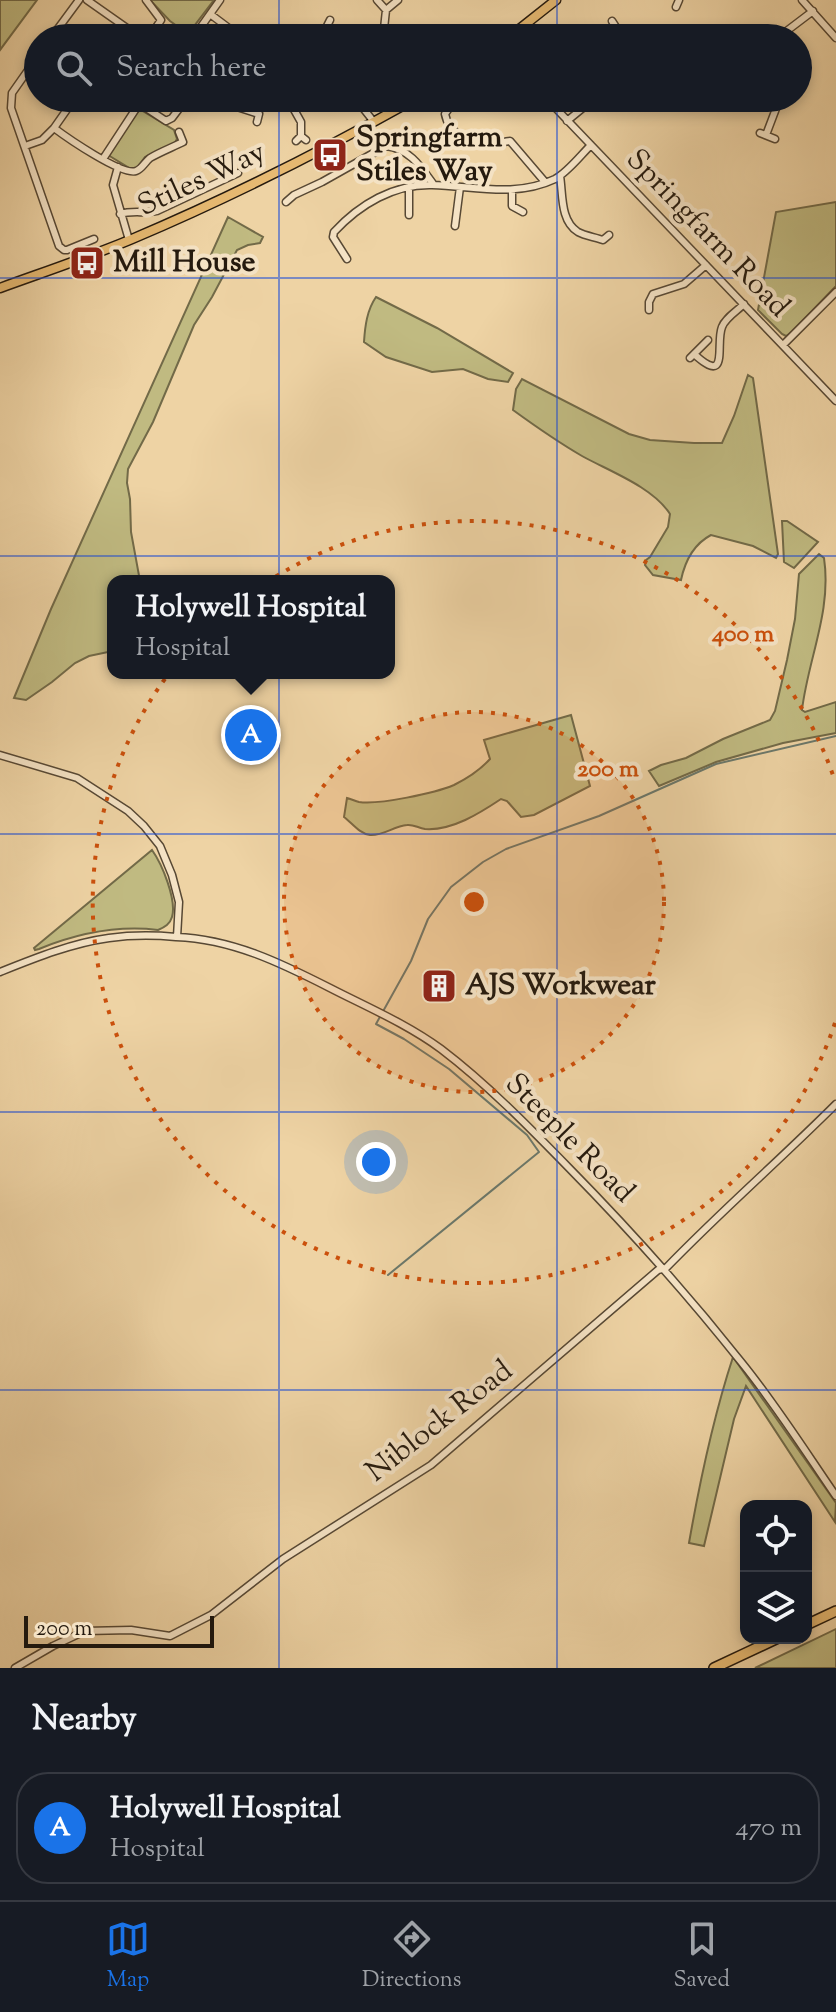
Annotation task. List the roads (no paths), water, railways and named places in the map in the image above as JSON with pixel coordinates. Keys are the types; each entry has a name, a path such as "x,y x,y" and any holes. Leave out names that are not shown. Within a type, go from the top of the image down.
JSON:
{"highway":[{"path":"812,1622 836,1611"},
{"path":"714,1668 765,1644"}],"main road":[{"path":"526,24 556,0"},
{"name":"Stiles Way","path":"0,288 129,240 203,208 392,112"}],"street":[{"path":"61,24 79,0"},
{"path":"87,0 121,24"},
{"path":"146,0 161,20 158,24"},
{"path":"203,24 220,0"},
{"path":"377,0 386,10"},
{"path":"385,24 386,10 398,0"},
{"path":"802,0 835,35"},
{"path":"796,24 813,11"},
{"path":"210,14 223,24"},
{"path":"328,24 330,20"},
{"path":"24,76 11,95 11,108 59,245 67,250 94,239"},
{"path":"25,146 42,140 65,112"},
{"path":"103,159 134,112"},
{"path":"151,112 168,120 177,112"},
{"path":"253,112 259,114 257,122"},
{"path":"295,112 301,122 301,139"},
{"path":"366,112 374,122"},
{"path":"446,112 446,120 467,140 486,145 510,141 545,182"},
{"name":"Springfarm Road","path":"559,112 836,401"},
{"path":"567,121 578,112"},
{"path":"773,112 763,134 775,139"},
{"path":"54,128 80,147 131,172 137,171 152,157 183,142 179,132"},
{"path":"347,259 345,248 329,237 370,202 389,192 434,185 512,190 560,176 591,145"},
{"path":"286,202 386,146 413,157 434,185"},
{"path":"120,214 157,211 234,175 227,166"},
{"path":"118,167 112,182 129,240"},
{"path":"560,176 564,212 571,227 603,240 609,235"},
{"path":"409,187 409,215"},
{"path":"455,226 460,187"},
{"path":"512,190 512,206 523,212"},
{"path":"46,209 57,205"},
{"path":"401,207 410,205"},
{"path":"458,211 466,212"},
{"path":"649,310 653,294 684,284 706,265"},
{"path":"783,345 836,292"},
{"path":"708,340 692,356 712,366 720,358 722,326 744,304"},
{"path":"0,755 77,778 116,802 144,826 160,846 172,875 179,902 177,937"},
{"name":"Steeple Road","path":"0,972 49,954 109,938 177,937 217,943 265,956 384,1015 441,1050 539,1137 662,1269 742,1362 836,1496"},
{"name":"Niblock Road","path":"15,1668 85,1631 131,1630 170,1636 211,1615 283,1559 431,1465 658,1270 666,1268 836,1104"}],"waterway":[{"path":"388,1275 539,1152 527,1135 449,1069 376,1024 411,961 428,919 451,887 506,849 599,816 716,764 836,736"}],"place":[{"name":"Springfarm Stiles Way","path":"330,155"},
{"name":"Mill House","path":"87,263"},
{"name":"Holywell Hospital","path":"251,735"},
{"name":"AJS Workwear","path":"439,986"}]}
